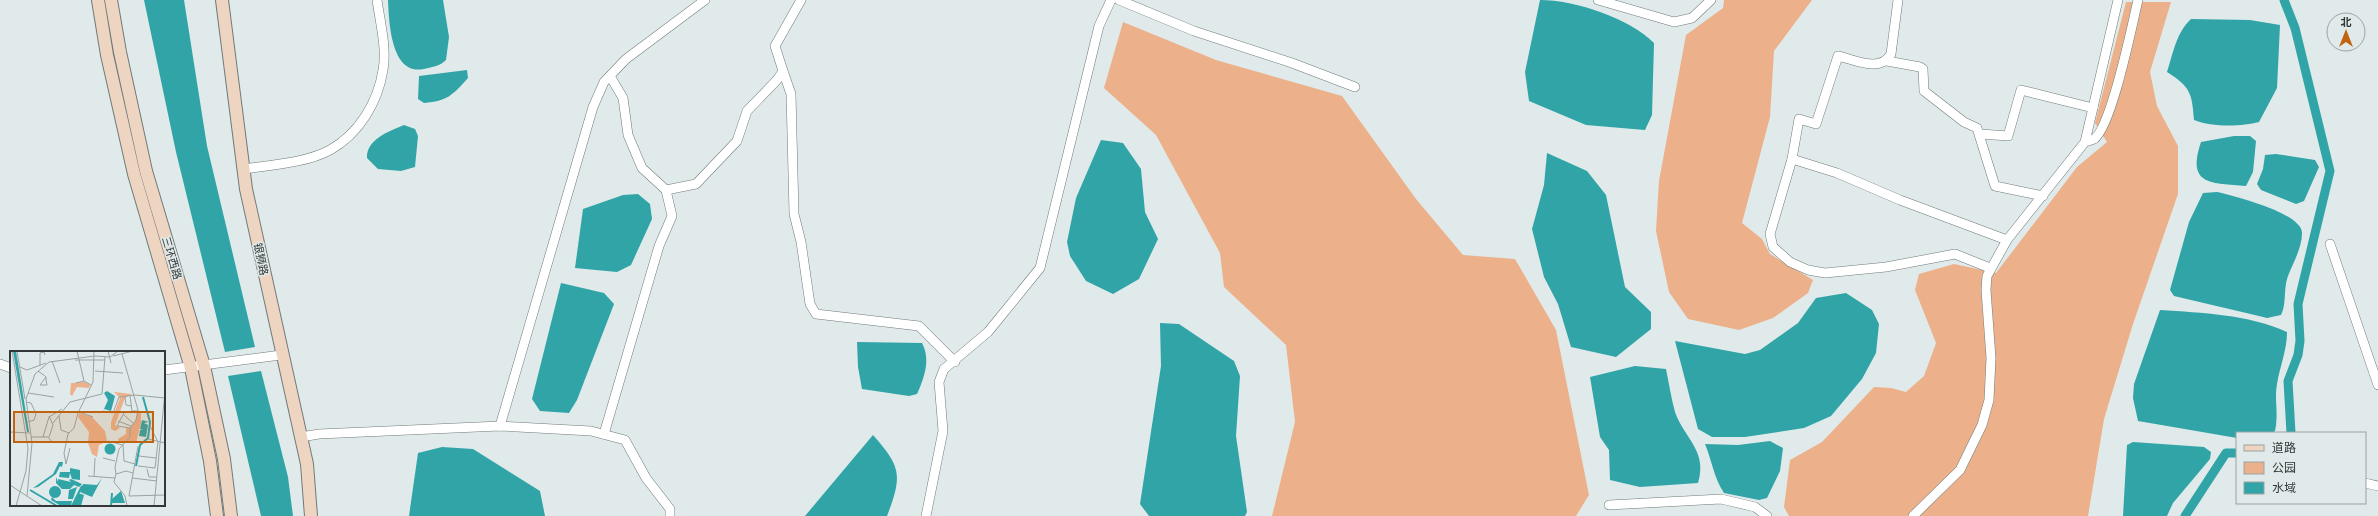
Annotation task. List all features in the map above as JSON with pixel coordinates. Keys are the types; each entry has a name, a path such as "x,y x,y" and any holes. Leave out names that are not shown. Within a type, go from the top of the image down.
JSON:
{"main road":[{"name":"三环西路","path":"98,0 107,55 134,174 191,368 210,461 217,516"},
{"name":"三环西路","path":"111,0 120,52 146,170 204,366 224,459 231,516"},
{"name":"银狮路","path":"222,0 244,169 281,355 307,464 311,516"}],"street":[{"path":"244,169 307,158 330,150 350,135 366,117 383,70 383,36 377,0"},
{"path":"500,426 593,107 604,82 626,59 705,0"},
{"path":"801,0 775,46 791,94 794,214 801,242 810,304 816,314 919,326 955,362"},
{"path":"926,516 943,431 939,382 944,369 955,362 988,332 1040,268 1099,26 1111,0"},
{"path":"1119,0 1194,31 1292,63 1355,87"},
{"path":"1598,0 1674,22 1692,18 1711,0"},
{"path":"1887,61 1891,54 1898,0"},
{"path":"1913,516 1960,470 1982,425 1989,400 1991,358 1986,290 1990,268 2007,240 2085,142 2118,0"},
{"path":"2085,142 2095,138 2105,120 2123,68 2138,0"},
{"path":"1990,268 1955,254 1886,267 1825,273 1808,270 1790,262 1773,247 1770,234 1792,159 1799,119 1816,124 1838,56 1878,65 1887,61 1920,67 1923,69 1924,91 1964,122 1977,128 1981,134 1995,186 2043,196"},
{"path":"666,190 696,184 737,141 747,111 777,80 783,71"},
{"path":"604,434 659,246 672,216 666,190 642,168 628,135 623,98 610,76"},
{"path":"1981,134 2008,136 2021,90 2093,108"},
{"path":"1792,159 1837,173 1900,200 2007,240"},
{"path":"2330,244 2378,385"},
{"path":"165,370 191,368 281,355"},
{"path":"0,364 10,368"},
{"path":"301,436 500,426 591,431 626,440 646,478 670,509 670,516"},
{"path":"2366,483 2378,486"},
{"path":"1609,505 1721,499 1755,507 1767,516"}],"green space":[{"path":"1724,0 1812,0 1774,51 1770,117 1742,223 1762,239 1770,254 1813,280 1808,293 1773,318 1739,330 1688,319 1669,292 1656,231 1659,181 1686,35 1723,8"},
{"path":"2126,2 2171,2 2150,72 2157,106 2178,146 2178,194 2133,324 2104,419 2088,516 1789,516 1784,507 1790,460 1822,442 1874,387 1891,388 1906,392 1924,376 1936,343 1915,290 1919,274 1954,264 1996,273 2077,167 2107,142 2095,123"},
{"path":"1123,22 1216,60 1342,96 1416,199 1463,255 1515,259 1556,330 1589,495 1576,516 1272,516 1295,422 1286,345 1224,287 1220,253 1156,135 1104,88"}],"water":[{"path":"144,0 184,0 207,146 255,347 225,352 176,152"},
{"path":"388,0 443,0 449,37 446,60 444,62 424,69 413,69 405,64 398,56 394,45 389,21"},
{"path":"1540,0 1569,3 1601,12 1631,26 1654,43 1652,115 1645,130 1586,125 1529,101 1525,72"},
{"path":"2191,19 2250,20 2280,25 2277,88 2259,122 2226,126 2194,120 2189,92 2181,82 2167,72 2178,37"},
{"path":"467,70 468,78 454,93 444,99 424,103 418,99 419,76"},
{"path":"404,125 415,129 418,136 415,167 401,171 378,169 367,158 370,146 385,133"},
{"path":"2234,136 2250,136 2256,141 2253,172 2246,186 2223,184 2205,179 2200,174 2197,167 2197,156 2201,142"},
{"path":"1101,140 1123,143 1141,169 1145,212 1158,239 1139,279 1113,294 1086,281 1070,256 1067,242 1076,198"},
{"path":"1547,153 1587,171 1606,195 1625,287 1651,312 1651,329 1616,357 1571,347 1558,304 1544,277 1532,229 1544,185"},
{"path":"2276,154 2315,160 2319,167 2304,201 2296,204 2261,190 2257,184 2263,169 2265,155"},
{"path":"2217,192 2266,206 2280,212 2299,226 2302,233 2301,244 2288,276 2284,306 2281,315 2267,318 2174,296 2170,290 2189,222 2203,193"},
{"path":"638,194 650,204 652,219 631,265 617,272 575,268 583,209 623,195"},
{"path":"561,283 604,293 614,304 577,400 569,413 540,411 532,399"},
{"path":"1846,293 1872,310 1879,324 1876,353 1862,379 1831,416 1804,428 1745,437 1712,437 1698,429 1675,341 1745,354 1760,350 1798,323 1816,298"},
{"path":"2160,310 2225,315 2256,321 2287,332 2286,345 2276,390 2277,419 2274,432 2236,432 2236,438 2138,421 2133,398 2134,384"},
{"path":"1160,323 1179,324 1234,361 1240,376 1236,436 1247,512 1245,516 1149,516 1140,504 1161,366"},
{"path":"857,342 922,343 925,349 926,369 917,394 909,396 862,389 858,367"},
{"path":"1635,366 1666,369 1675,412 1694,445 1700,462 1698,483 1640,487 1610,480 1609,450 1600,437 1590,377"},
{"path":"261,371 288,477 293,516 261,516 228,376"},
{"path":"873,435 890,456 896,473 897,481 895,491 887,516 805,516"},
{"path":"1770,441 1783,448 1780,471 1767,498 1759,500 1724,493 1715,475 1705,444 1738,445"},
{"path":"2133,442 2204,447 2211,452 2210,459 2173,503 2167,516 2123,516 2127,445"},
{"path":"442,447 473,449 540,491 545,516 409,516 418,453"}],"waterway":[{"path":"2284,0 2295,28 2330,171 2298,304 2300,341 2298,355 2288,381 2291,432"},
{"path":"2185,516 2226,453 2236,453"}]}
